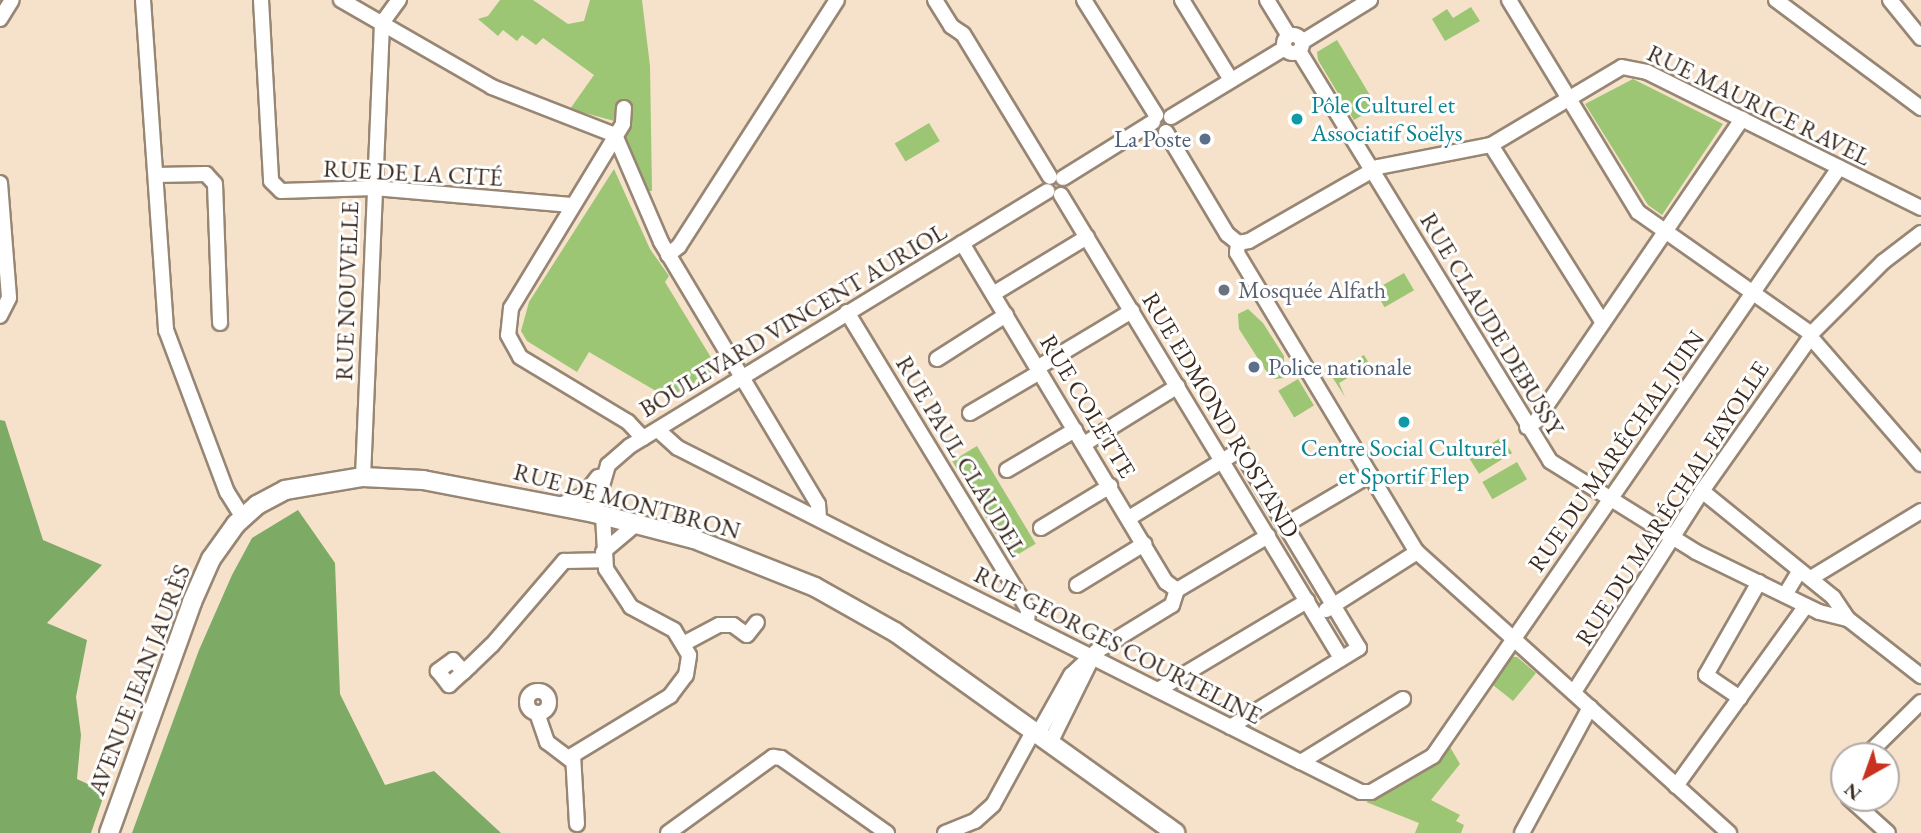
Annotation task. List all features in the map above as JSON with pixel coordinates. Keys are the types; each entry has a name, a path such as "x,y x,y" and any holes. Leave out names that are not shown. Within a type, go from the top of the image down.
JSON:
{"main road":[{"name":"AVENUE JEAN JAURÈS","path":"109,833 192,602 211,559 242,516 285,490 363,477"},
{"name":"RUE DE MONTBRON","path":"363,477 423,480 598,514 706,544 815,587 895,632 1176,833"}],"street":[{"path":"0,19 12,0"},
{"path":"143,0 166,330 227,492 242,516"},
{"name":"RUE DE LA CITÉ","path":"261,0 271,181 281,191 374,188 571,205"},
{"path":"341,0 492,87 615,135 668,255 818,504 818,519"},
{"path":"382,23 399,0"},
{"path":"668,255 679,246 837,0"},
{"name":"RUE EDMOND ROSTAND","path":"935,0 951,26 963,34 1058,185 1342,658"},
{"path":"1084,0 1157,125 1227,234 1238,243 1237,253 1417,552 1729,833"},
{"path":"1182,0 1231,80"},
{"name":"RUE CLAUDE DEBUSSY","path":"1267,0 1550,461 1610,501 1672,537 1806,606 1848,619"},
{"path":"1295,43 1356,0"},
{"path":"1157,125 1370,0"},
{"path":"1509,0 1638,212 1755,291 1811,336 1921,464"},
{"path":"1776,0 1921,108"},
{"path":"1890,0 1921,38"},
{"name":"RUE NOUVELLE","path":"363,477 382,23"},
{"name":"RUE MAURICE RAVEL","path":"1238,243 1250,242 1371,170 1491,145 1568,97 1629,67 1921,208"},
{"path":"624,108 626,115 615,135 511,307 508,335 520,357 628,422 643,438"},
{"path":"1527,427 1535,421 1742,120"},
{"name":"BOULEVARD VINCENT AURIOL","path":"560,505 584,495 608,465 643,438 659,431 741,377 1157,125"},
{"path":"1491,145 1603,323"},
{"name":"RUE DU MARÉCHAL JUIN","path":"1514,638 1839,168"},
{"path":"156,175 206,174 215,184 220,323"},
{"path":"0,183 9,298 0,316"},
{"name":"RUE DU MARÉCHAL FAYOLLE","path":"1574,692 1702,491 1811,336 1884,262 1921,233"},
{"path":"993,294 1087,237"},
{"name":"RUE COLETTE","path":"962,243 1166,582 1177,590"},
{"path":"970,413 1132,311"},
{"name":"RUE PAUL CLAUDEL","path":"847,312 1028,611 1027,625"},
{"path":"937,359 1006,315"},
{"path":"1084,444 1178,386"},
{"path":"1007,470 1075,430"},
{"name":"RUE GEORGES COURTELINE","path":"659,431 678,448 1366,793 1429,760 1514,638"},
{"path":"1129,518 1240,450 1359,648 1230,727"},
{"path":"571,760 670,696 686,675 685,643 674,630 631,607 603,556 598,514 608,465"},
{"path":"1285,525 1370,475"},
{"path":"1041,528 1110,486"},
{"path":"1702,491 1833,597 1848,619 1921,676"},
{"path":"1785,595 1805,575 1921,511"},
{"path":"464,672 564,561 603,556 635,525"},
{"path":"945,833 975,821 993,805 1092,657 1172,605 1177,590 1268,536"},
{"path":"1077,585 1144,544"},
{"path":"1316,617 1417,552"},
{"path":"1740,698 1706,675 1759,582"},
{"path":"1158,690 1307,601"},
{"path":"1676,786 1806,606"},
{"path":"685,643 719,625 733,625 747,635 757,622"},
{"path":"1301,762 1403,699"},
{"path":"1880,742 1921,702"},
{"path":"1522,833 1590,707"},
{"path":"537,713 547,742 571,760 578,824"},
{"path":"668,833 773,757 781,758 887,833"},
{"path":"1865,812 1888,833"}],"green space":[{"path":"500,0 533,0 568,24 584,21 590,0 642,0 650,66 652,191 647,191 618,122 570,109 594,75 543,38 536,45 522,35 517,41 503,30 498,36 478,19 488,16"},
{"path":"1471,7 1480,21 1445,41 1432,19 1447,9 1453,18"},
{"path":"1337,40 1377,107 1354,120 1318,60 1317,52"},
{"path":"1633,79 1723,124 1662,215 1648,205 1585,104"},
{"path":"929,123 940,141 906,162 895,144"},
{"path":"614,169 650,249 669,276 665,282 718,369 668,398 589,352 577,372 527,341 521,331 529,302"},
{"path":"1404,273 1414,290 1385,307 1375,290"},
{"path":"1248,309 1263,323 1284,356 1284,378 1275,379 1266,371 1239,329 1238,314"},
{"path":"1364,355 1370,365 1339,383 1345,397 1331,375"},
{"path":"1298,379 1314,406 1294,417 1278,391"},
{"path":"0,420 5,421 43,540 102,565 47,623 87,640 76,697 81,735 77,779 105,792 91,833 0,833"},
{"path":"1502,437 1512,453 1479,474 1469,458"},
{"path":"977,446 1036,544 1011,559 952,461"},
{"path":"1517,462 1527,479 1492,499 1482,482"},
{"path":"298,510 335,563 340,694 385,785 434,771 501,833 132,833 199,650 232,575 252,538"},
{"path":"1511,657 1517,657 1536,673 1513,701 1493,685"},
{"path":"1450,747 1460,764 1431,800 1460,815 1456,821 1464,825 1461,833 1415,833 1419,823 1366,802 1436,765"}],"place":[{"name":"Pôle Culturel et Associatif Soëlys","path":"1297,119"},
{"name":"La Poste","path":"1205,139"},
{"name":"Mosquée Alfath","path":"1224,290"},
{"name":"Police nationale","path":"1254,367"},
{"name":"Centre Social Culturel et Sportif Flep","path":"1404,422"}]}
